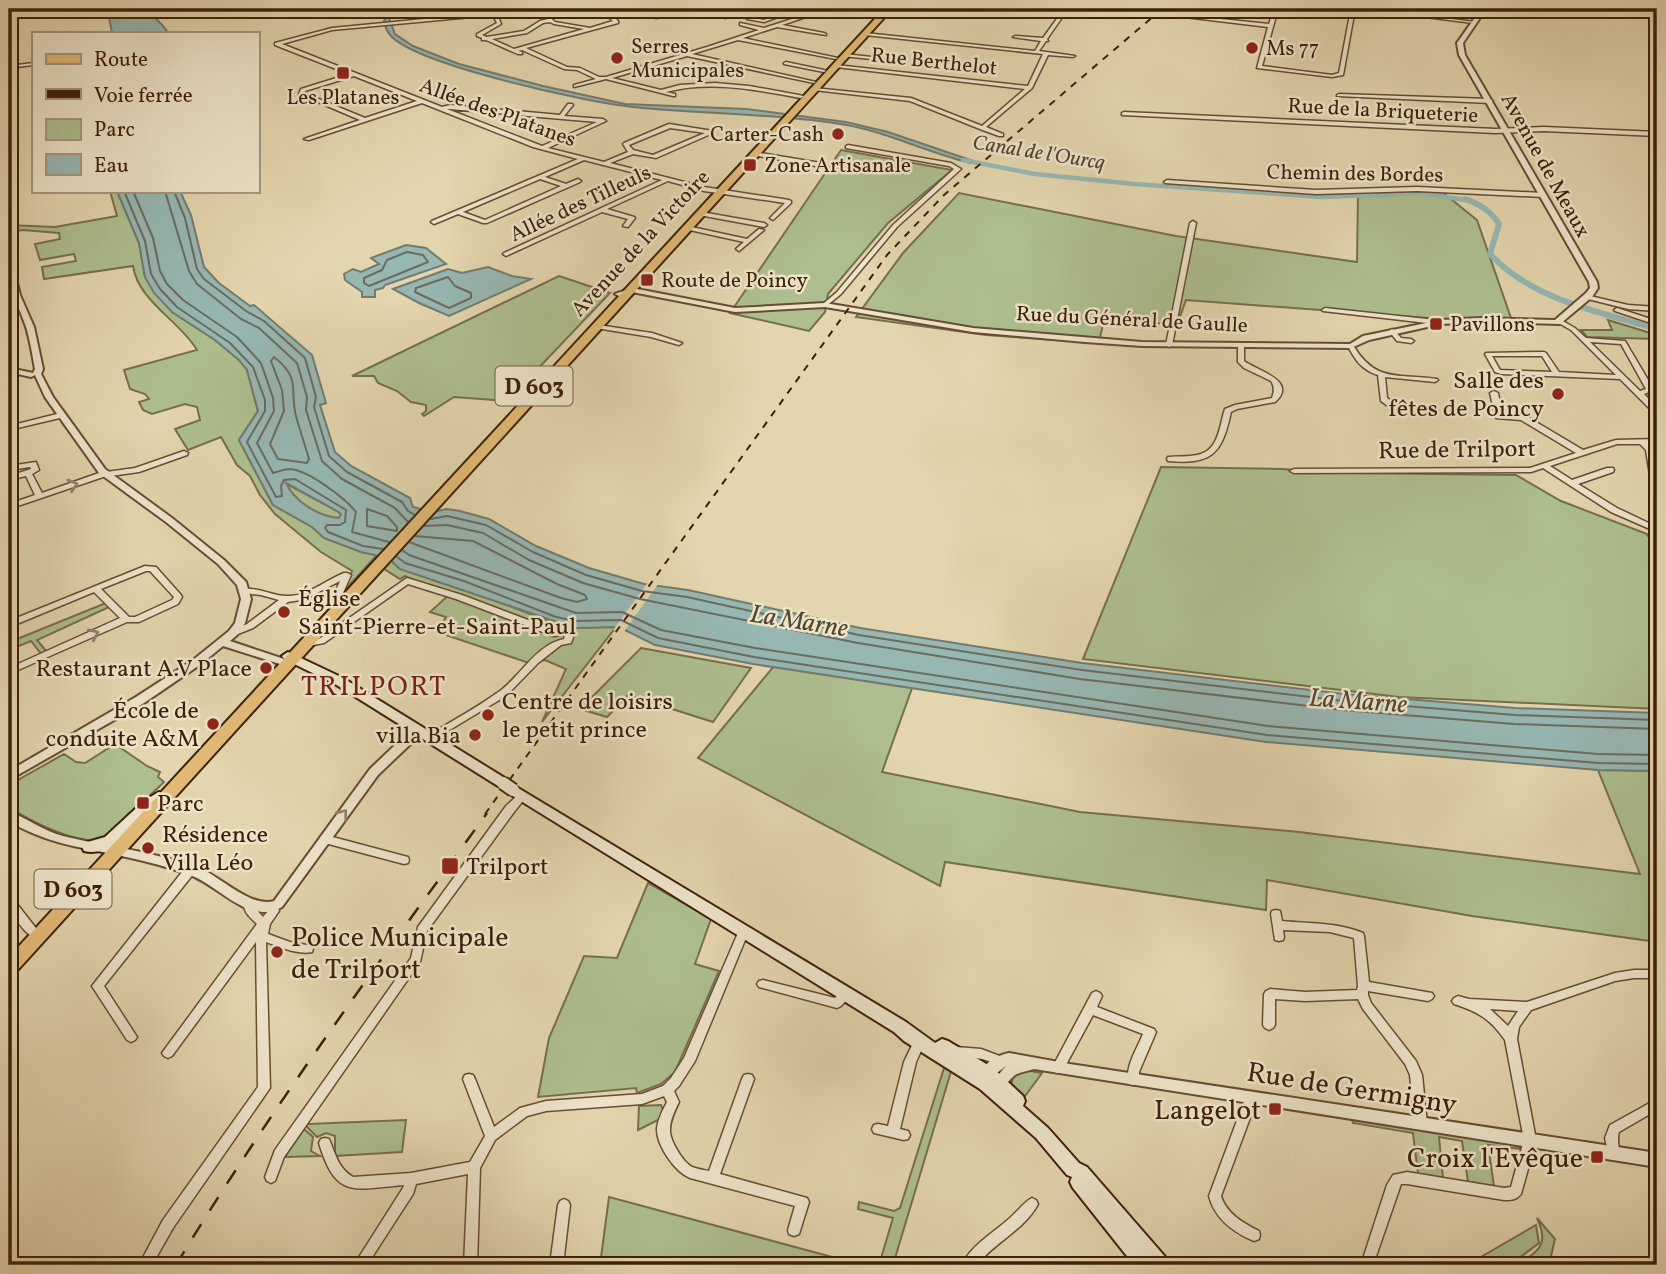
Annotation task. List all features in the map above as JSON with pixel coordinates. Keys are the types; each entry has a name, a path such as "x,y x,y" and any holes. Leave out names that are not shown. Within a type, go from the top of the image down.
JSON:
{"main road":[{"name":"Avenue de la Victoire","path":"429,507 632,290 705,210 718,191 886,9"},
{"name":"Avenue de la Victoire","path":"429,507 619,294 773,135 801,96 814,86 824,71 839,60 886,9"},
{"name":"D 603","path":"40,934 59,906 114,850 429,507"},
{"name":"D 603","path":"9,968 61,914 159,797 288,660 308,643 379,561"},
{"path":"288,660 424,734 743,933 901,1027 919,1042 948,1054"},
{"path":"89,847 101,846 116,839 149,803 159,797"},
{"path":"595,839 624,851 699,896 760,941"},
{"path":"644,872 652,872 699,896"},
{"path":"901,1027 913,1030 990,1079 1042,1133 1073,1169 1076,1179 1156,1265"}],"street":[{"path":"537,55 526,55 484,39 479,35 480,32 499,23 494,13 539,9 554,23 591,30"},
{"path":"652,17 655,17 655,9"},
{"path":"745,20 759,13 761,9"},
{"path":"725,17 761,9 776,11 779,16 764,21 745,20"},
{"path":"576,86 827,9"},
{"path":"1036,52 1066,9"},
{"path":"1125,9 1271,26"},
{"path":"1276,9 1259,67 1318,75 1341,74 1353,9"},
{"path":"1364,9 1406,11 1473,22 1483,9"},
{"path":"515,50 616,22 607,10 575,10"},
{"name":"Allée des Platanes","path":"494,13 331,29 277,44 440,110 543,148 666,180 789,202 773,218"},
{"path":"484,39 525,32 551,20"},
{"path":"745,20 764,30"},
{"name":"Avenue de Meaux","path":"1473,22 1460,43 1462,55 1593,282 1594,288 1584,299"},
{"path":"777,25 824,34"},
{"path":"554,40 575,26"},
{"path":"864,34 1073,56"},
{"path":"1015,37 1046,40"},
{"path":"738,38 839,60 881,59"},
{"path":"524,49 564,68 673,94"},
{"path":"981,127 1029,88 1037,77 1040,70 1038,66 1046,53"},
{"path":"687,54 814,86 911,100 1001,135"},
{"name":"Rue Berthelot","path":"839,60 1029,88"},
{"path":"786,63 824,71"},
{"path":"9,67 32,64"},
{"path":"352,75 303,90 301,94 363,120"},
{"path":"663,91 687,84 752,86 801,96"},
{"path":"1339,95 1490,101"},
{"path":"307,139 420,102"},
{"path":"561,117 570,105"},
{"path":"440,110 450,107 603,121 543,148"},
{"name":"Rue de la Briqueterie","path":"1124,114 1507,131 1544,129 1657,134"},
{"path":"604,164 633,152 654,157 711,132 669,127 626,144 633,152"},
{"path":"619,294 632,290 730,309 761,310 825,305 839,293 895,226 958,169 951,165 848,146"},
{"path":"754,154 827,166"},
{"path":"434,222 582,159"},
{"path":"541,177 566,186"},
{"name":"Allée des Tilleuls","path":"506,254 666,180"},
{"path":"459,212 485,222 578,181"},
{"name":"Chemin des Bordes","path":"1167,182 1316,192 1417,189 1543,195"},
{"path":"9,185 9,198"},
{"path":"603,210 632,218 626,226"},
{"path":"705,210 763,227 738,249"},
{"path":"1169,345 1193,223"},
{"path":"687,228 748,241"},
{"path":"9,267 36,347 39,369 36,375"},
{"path":"632,290 629,287 642,270"},
{"path":"1657,309 1584,299 1559,321 1585,340 1657,411"},
{"path":"1607,304 1614,309 1657,323"},
{"name":"Rue du Général de Gaulle","path":"825,305 973,330 1169,345 1351,346 1357,340 1392,331 1459,320 1548,323 1559,321"},
{"path":"1325,310 1436,323"},
{"path":"598,327 652,335 679,343"},
{"path":"1392,331 1399,340 1411,341"},
{"path":"1585,340 1623,342 1650,390 1639,394"},
{"path":"1171,459 1208,456 1218,448 1228,411 1275,400 1280,391 1279,385 1272,378 1244,366 1241,362 1241,346"},
{"path":"1351,346 1354,355 1370,372 1435,380"},
{"path":"1557,374 1544,354 1488,354 1497,371 1501,372 1622,377"},
{"path":"9,370 36,375 64,419 107,476 204,548 246,591 268,593 286,599"},
{"path":"1381,375 1384,398 1395,407 1416,409"},
{"path":"1494,393 1499,416 1523,418 1583,453"},
{"path":"9,428 64,419"},
{"path":"1642,441 1650,450 1657,494"},
{"name":"Rue de Trilport","path":"1294,471 1514,471 1546,467 1616,442 1657,441"},
{"path":"9,507 39,495 136,470 184,453"},
{"path":"9,468 33,464 35,470 9,478"},
{"path":"1546,467 1614,510 1657,530"},
{"path":"1573,483 1610,470"},
{"path":"28,473 39,495"},
{"path":"9,624 149,568 153,569 178,597 136,620 125,620 9,671"},
{"path":"236,628 252,625 286,599 309,593 347,575 339,593 341,600"},
{"path":"9,816 43,835 89,847 114,850 205,875 249,904 267,909 278,904 374,772 390,757 420,735 503,694 557,638 459,597 407,581 321,641 308,643"},
{"path":"95,588 125,620"},
{"path":"9,776 159,688 222,642 236,628 246,591"},
{"path":"222,642 288,660"},
{"path":"271,1177 279,1154 416,959 422,930 510,809 513,790"},
{"path":"324,839 404,860"},
{"path":"131,1037 98,986 190,870"},
{"path":"249,904 264,931 289,946 308,949"},
{"path":"9,909 13,907 30,929 40,934"},
{"path":"145,1265 168,1224 264,1088 264,931 274,911 273,907"},
{"path":"1278,926 1333,928 1349,930 1359,936 1363,991 1367,1006 1410,1061 1416,1075 1421,1124"},
{"path":"168,1053 251,940 264,931"},
{"path":"471,1265 474,1167 491,1136 524,1112 546,1106 642,1099 667,1090 676,1082 688,1061 743,933"},
{"path":"1511,1039 1503,1028 1464,1002 1527,1007 1615,978 1634,974 1657,974"},
{"path":"763,984 837,1003 846,994"},
{"path":"1269,1025 1270,994 1296,998 1363,991 1428,996"},
{"path":"1058,1068 1096,996"},
{"path":"1367,1265 1394,1181 1408,1178 1513,1194 1520,1186 1530,1140 1511,1039 1514,1026 1527,1007"},
{"path":"1090,1009 1150,1032 1133,1072 1133,1080"},
{"path":"878,1129 899,1134 910,1062 919,1042"},
{"path":"948,1054 963,1051 1001,1061 990,1079"},
{"name":"Rue de Germigny","path":"1001,1061 1023,1060 1039,1065 1251,1099 1657,1160"},
{"name":"Rue de Germigny","path":"990,1079 1013,1068 1039,1065"},
{"path":"469,1079 491,1136"},
{"path":"713,1177 748,1079"},
{"path":"667,1090 673,1102 663,1127 663,1139 685,1169 803,1202 794,1230"},
{"path":"1251,1099 1215,1196 1219,1206 1239,1228 1254,1236"},
{"path":"1613,1153 1611,1138 1614,1129 1657,1104"},
{"path":"325,1143 335,1169 344,1180 362,1184 411,1179 474,1167"},
{"path":"360,1265 409,1190 411,1179"},
{"path":"993,1265 971,1262 985,1245 1025,1213 1032,1204"},
{"path":"556,1265 565,1205"}],"green space":[{"path":"841,150 952,170 888,223 828,294 825,312 809,331 730,313"},
{"path":"1441,191 1477,220 1511,318 1441,319 1186,300 1177,325 1104,319 1099,343 986,335 856,317 903,253 959,193 1176,236 1357,262 1358,193"},
{"path":"110,192 117,192 139,243 145,277 172,312 215,340 247,370 258,411 239,440 273,505 312,527 324,538 377,555 343,592 352,571 321,552 275,514 250,476 237,465 221,437 188,450 175,429 200,420 197,407 185,404 152,414 143,410 139,402 149,399 145,394 130,389 124,370 197,350 143,290 133,266 44,279 42,267 76,261 74,254 40,260 35,244 60,239 59,233 23,230 9,232 9,225 55,227 117,216"},
{"path":"559,276 610,293 507,401 454,397 424,416 422,414 426,411 426,405 411,402 397,391 378,383 374,376 352,376"},
{"path":"1608,320 1657,335 1657,339 1587,337 1581,330 1612,330"},
{"path":"1161,467 1516,475 1561,501 1647,534 1657,552 1657,709 1399,697 1083,659"},
{"path":"285,483 337,511 341,514 339,518 323,515 308,507 294,496"},
{"path":"388,558 435,581 463,588 554,623 575,628 616,627 542,722 566,669 545,660 529,663 437,632 446,617 430,612 451,593 419,584 405,576 400,579 381,567"},
{"path":"106,603 109,607 37,640 47,652 42,655 31,641 9,650 12,641"},
{"path":"641,648 751,668 713,722 628,695 607,717 580,709"},
{"path":"774,666 912,688 882,772 1080,812 1299,832 1640,874 1598,770 1657,771 1657,942 1472,916 1267,880 1266,910 945,862 940,886 698,758"},
{"path":"115,744 160,772 158,777 164,782 99,844 52,830 9,807 9,785 64,754 76,762 85,763"},
{"path":"648,883 711,919 695,964 719,971 675,1072 661,1084 637,1093 636,1088 538,1097 549,1038 584,956 617,958"},
{"path":"944,1068 952,1068 893,1265 879,1265 893,1218 858,1209 859,1202 894,1211 900,1208"},
{"path":"1025,1070 1042,1073 1023,1099 1011,1085 1014,1074"},
{"path":"661,1105 664,1112 662,1118 638,1130 639,1106"},
{"path":"1352,1118 1513,1143 1521,1149 1488,1145 1494,1186 1468,1182 1462,1141 1439,1137 1443,1178 1418,1174 1413,1133 1353,1123"},
{"path":"406,1120 402,1152 335,1156 335,1136 326,1133 317,1137 306,1126 308,1124"},
{"path":"304,1129 313,1137 311,1151 320,1156 285,1157"},
{"path":"609,1197 862,1265 702,1265 668,1259 665,1265 600,1265"},
{"path":"1537,1218 1555,1239 1549,1265 1517,1265 1540,1247 1542,1235"},
{"path":"1536,1225 1539,1243 1510,1265 1467,1265"}],"water":[{"path":"111,9 149,9 167,32 112,32 109,17"},
{"path":"392,9 397,9 389,18 395,34 413,46 459,64 543,86 625,104 746,109 846,122 888,132 973,161 971,163 852,126 784,117 633,107 506,81 434,59 407,47 386,29 384,21"},
{"name":"La Marne","path":"117,192 180,192 191,215 204,267 219,283 250,306 254,305 312,355 326,403 320,405 335,452 351,466 410,498 413,507 432,512 447,509 460,511 489,519 536,546 589,568 644,584 688,590 860,628 1082,663 1345,694 1515,708 1657,713 1657,771 1598,770 1266,742 753,664 655,645 619,627 575,628 400,569 388,558 361,552 324,538 312,527 273,505 239,440 258,411 247,370 215,340 172,312 154,293 145,277 139,243","holes":["286,483 341,514 339,518 323,515 301,502"]},
{"path":"406,245 426,248 446,264 385,285 375,290 375,297 362,297 362,292 345,280 344,274 353,269 361,272 379,264 371,258"},
{"path":"488,267 512,276 531,279 449,316 393,289 448,269 462,273"}],"pier":[{"path":"649,581 659,583 623,633 613,630"}],"waterway":[{"name":"Canal de l'Ourcq","path":"963,160 1035,174 1134,184 1323,197 1421,193 1470,201"},
{"name":"Canal de l'Ourcq","path":"1465,199 1470,201"},
{"name":"Canal de l'Ourcq","path":"1470,201 1485,208 1499,224 1490,254 1507,270 1526,283 1568,302 1657,329"}],"railway":[{"path":"485,814 887,255 944,195 1162,9"},
{"path":"176,1265 288,1092 487,813"}],"place":[{"name":"Ms 77","path":"1252,48"},
{"name":"Serres Municipales","path":"617,58"},
{"name":"Les Platanes","path":"343,73"},
{"name":"Carter-Cash","path":"838,134"},
{"name":"Zone Artisanale","path":"750,165"},
{"name":"Route de Poincy","path":"647,280"},
{"name":"Pavillons","path":"1436,324"},
{"name":"Salle des fêtes de Poincy","path":"1558,394"},
{"name":"Église Saint-Pierre-et-Saint-Paul","path":"284,612"},
{"name":"Restaurant A.V Place","path":"266,668"},
{"name":"Centre de loisirs le petit prince","path":"488,715"},
{"name":"École de conduite A&M","path":"213,724"},
{"name":"villa Bia","path":"475,735"},
{"name":"Parc","path":"143,803"},
{"name":"Résidence Villa Léo","path":"148,848"},
{"name":"Trilport","path":"450,866"},
{"name":"Police Municipale de Trilport","path":"277,952"},
{"name":"Langelot","path":"1275,1109"},
{"name":"Croix l'Evêque","path":"1597,1157"}],"district":[{"name":"TRILPORT","path":"374,685"}]}
